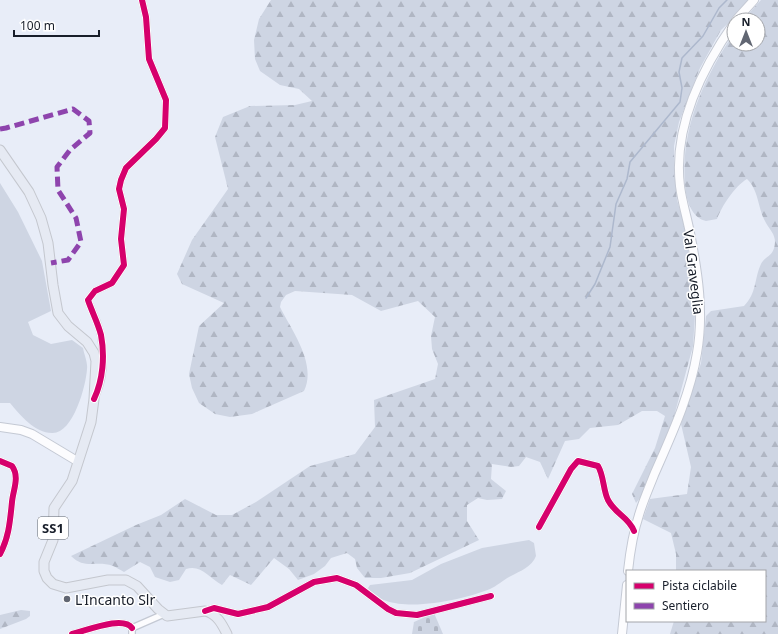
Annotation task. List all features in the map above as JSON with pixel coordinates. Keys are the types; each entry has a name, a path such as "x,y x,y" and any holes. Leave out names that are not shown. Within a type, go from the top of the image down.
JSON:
{"main road":[{"path":"743,12 754,0"},
{"name":"Val Graveglia","path":"628,570 634,532 644,498 683,404 695,363 700,321 698,278 679,175 681,135 687,114 699,84 726,37"},
{"name":"SS1","path":"0,150 29,192 41,218 48,243 58,313 68,326 87,342 94,353 96,367 94,399 86,439 69,487 54,508 53,540 43,567 47,578 54,584 66,588 108,580 126,580 138,586 164,614"},
{"path":"0,427 21,430 32,434 77,461"},
{"path":"622,634 626,595"},
{"path":"164,614 174,616 205,611 212,614 219,620 227,634"}],"street":[{"path":"94,399 100,387 102,355 101,336 88,300 95,291 112,283 124,265 121,239 124,209 119,189 126,168 156,140 165,128 166,100 149,58 146,17 142,0"},
{"path":"0,461 8,463 15,470 11,520 6,541 0,554"},
{"path":"540,527 571,469 578,461 598,466 608,500 617,513 630,521 634,532"},
{"path":"0,465 8,463"},
{"path":"205,611 214,608 224,609 238,614 268,607 314,582 338,578 351,582 380,604 396,613 405,615 417,615 491,596"},
{"path":"219,620 228,611"},
{"path":"72,634 112,624 126,624 132,631 164,614"}],"green space":[{"path":"271,0 753,0 740,12 726,12 726,25 721,30 700,68 679,122 674,146 674,169 677,200 684,223 693,285 695,314 693,346 673,420 640,498 636,503 632,494 655,448 665,416 657,411 642,411 618,425 590,428 579,439 565,441 548,479 540,462 526,457 519,466 511,467 492,464 491,479 506,491 502,499 487,500 478,498 467,505 467,521 479,540 410,573 381,578 365,578 357,568 355,559 347,553 331,558 325,566 314,574 298,580 289,569 274,558 251,585 230,575 222,585 205,572 196,568 186,569 179,580 170,582 155,577 150,567 140,562 124,572 107,564 81,563 71,556 136,525 161,515 185,499 216,515 232,515 256,502 310,466 355,454 375,427 374,400 435,379 438,364 432,349 431,336 435,317 418,301 381,311 352,295 295,291 286,295 281,302 280,307 296,337 305,359 307,381 304,391 252,414 230,417 215,414 199,403 192,388 189,374 199,326 224,303 182,284 177,274 192,240 228,189 215,137 223,117 250,106 295,105 312,101 299,89 280,85 260,71 255,59 254,40 259,19"},
{"path":"761,0 778,0 778,634 670,634 674,622 766,622 766,570 676,570 676,554 671,533 643,519 650,499 687,494 691,467 681,424 701,363 706,316 711,311 744,306 751,296 761,264 773,251 775,242 772,232 763,218 754,189 747,179 742,182 729,197 717,219 706,221 701,219 694,214 688,202 684,171 689,129 703,89 726,45 726,52 766,52 766,12 750,12"},
{"path":"0,183 18,212 42,261 51,311 28,322 33,335 51,344 72,340 83,348 86,361 86,377 77,408 66,426 59,431 52,433 34,427 23,418 10,403 0,403"},
{"path":"529,540 534,543 536,556 532,563 493,588 462,598 426,604 408,604 391,602 378,597 368,588 370,585 412,580 441,564 482,548"},
{"path":"21,610 30,611 30,616 0,629 0,615"},
{"path":"434,613 443,634 412,634 414,622"}],"waterway":[{"path":"586,298 595,284 610,247 616,204 627,179 630,162 680,102 682,88 679,72 682,58 703,36 719,8 727,0"}],"marked path":[{"path":"0,129 73,109 89,121 90,133 70,150 57,167 58,190 76,218 81,242 68,260 51,263"}],"cycle path":[{"path":"94,399 101,376 103,351 100,331 88,300 95,291 112,283 124,265 121,239 124,209 119,189 126,168 156,139 165,128 166,100 149,59 146,17 142,0"},
{"path":"0,461 12,466 16,475 9,529 0,554"},
{"path":"539,527 571,469 578,461 598,466 608,500 611,505 629,522 634,531"},
{"path":"205,611 214,608 238,614 268,607 314,582 337,578 356,585 388,609 396,613 417,615 491,596"},
{"path":"72,634 113,623 127,624 132,628"}],"place":[{"name":"L'Incanto Slr","path":"67,599"}]}
